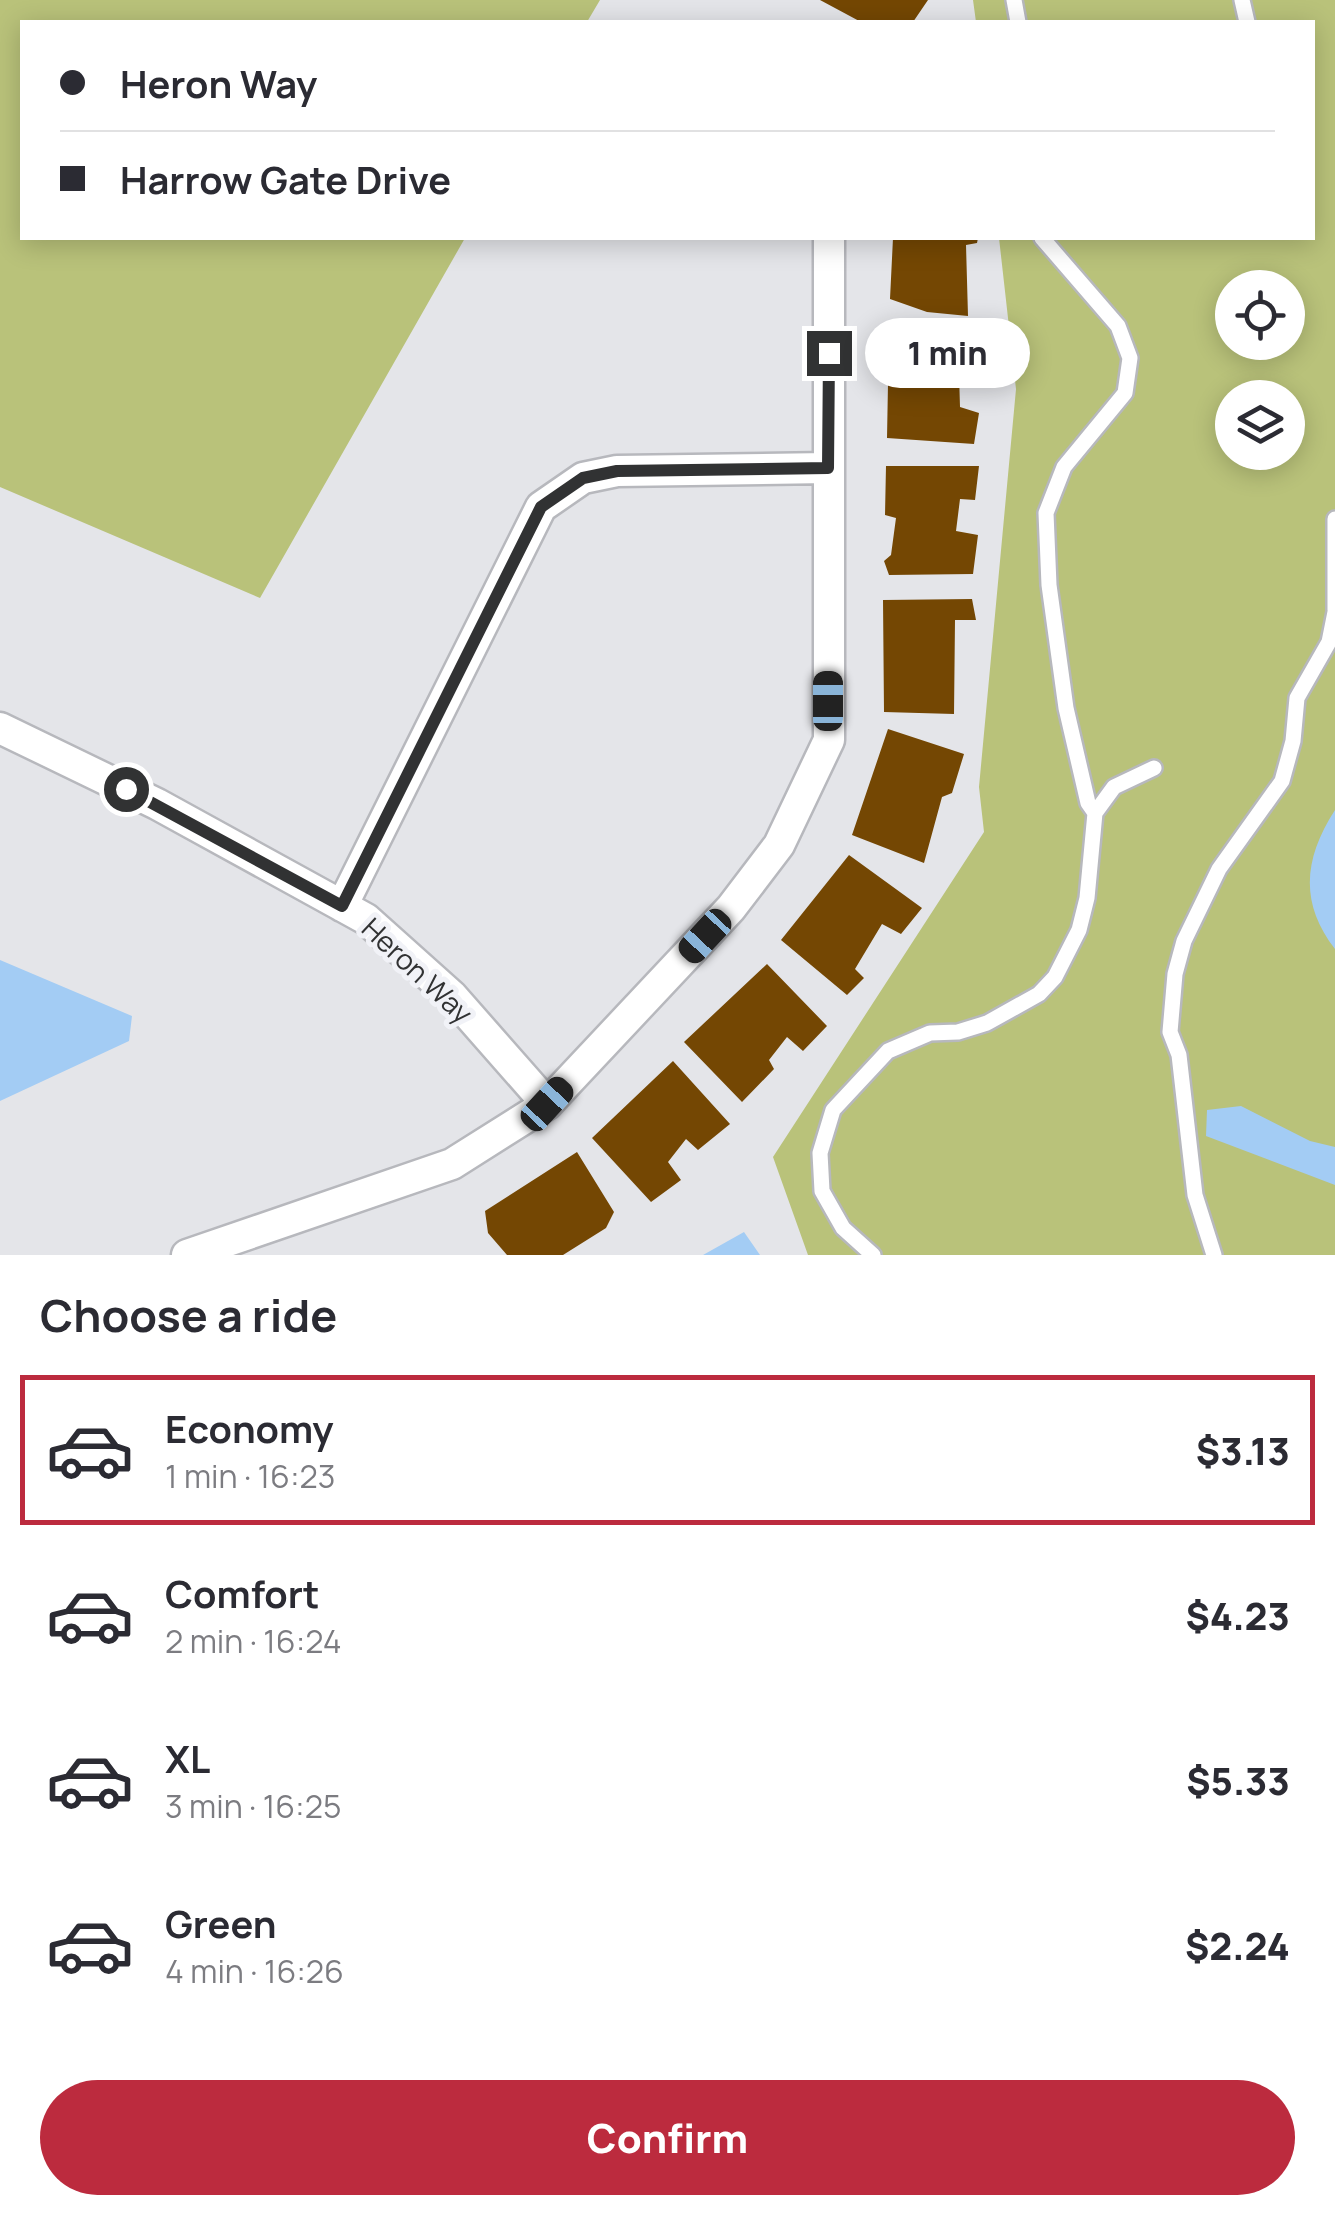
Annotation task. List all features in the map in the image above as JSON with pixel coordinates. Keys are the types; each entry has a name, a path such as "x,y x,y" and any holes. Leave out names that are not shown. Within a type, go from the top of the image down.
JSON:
{"street":[{"path":"186,1255 452,1164 547,1104 743,892 779,845 828,740 829,240"},
{"path":"342,906 541,507 583,478 617,471 828,468"},
{"name":"Heron Way","path":"0,728 157,804 366,918 452,996 547,1104"}],"lane":[{"path":"1044,240 1118,326 1130,358 1125,393 1064,467 1046,514 1049,585 1066,708 1088,803 1095,813"},
{"path":"1214,1255 1195,1196 1179,1054 1170,1032 1176,974 1184,940 1219,869 1282,781 1293,740 1297,698 1329,642 1335,611 1335,519"},
{"path":"874,1255 843,1228 822,1191 820,1153 834,1110 888,1051 909,1039 987,1023 1038,994 1055,977 1079,930 1087,898 1095,813 1114,787 1154,768"}],"green space":[{"path":"0,0 600,0 588,20 20,20 20,240 464,240 260,598 0,487"},
{"path":"973,0 1335,0 1335,1255 808,1255 773,1157 984,832 979,787 1016,389 999,240 1315,240 1315,20 976,20"}],"water":[{"path":"1335,810 1335,949 1315,915 1310,880 1317,846"},
{"path":"0,960 132,1016 129,1041 0,1101"},
{"path":"1241,1106 1310,1141 1335,1147 1335,1185 1206,1136 1207,1110"},
{"path":"744,1232 760,1255 703,1255"}],"building":[{"path":"820,0 928,0 914,20 857,20"},
{"path":"893,240 978,240 966,245 968,316 927,312 890,299"},
{"path":"889,329 978,336 972,371 959,374 960,407 979,413 974,444 887,438"},
{"path":"886,466 979,466 975,500 960,499 956,531 978,535 973,574 889,575 884,561 891,555 896,518 885,515"},
{"path":"972,599 976,620 955,620 954,714 884,712 883,600"},
{"path":"888,729 964,754 952,793 942,797 924,863 852,835"},
{"path":"849,855 922,908 901,934 882,924 855,969 864,978 847,995 781,940"},
{"path":"767,964 827,1026 803,1051 787,1037 769,1060 774,1069 742,1102 684,1042"},
{"path":"673,1061 730,1124 698,1150 686,1139 668,1162 681,1180 651,1202 592,1138"},
{"path":"577,1152 614,1212 606,1228 563,1255 507,1255 488,1233 485,1211"}],"route":[{"path":"126,789 342,906 541,507 583,478 617,471 828,468 829,353"}]}
